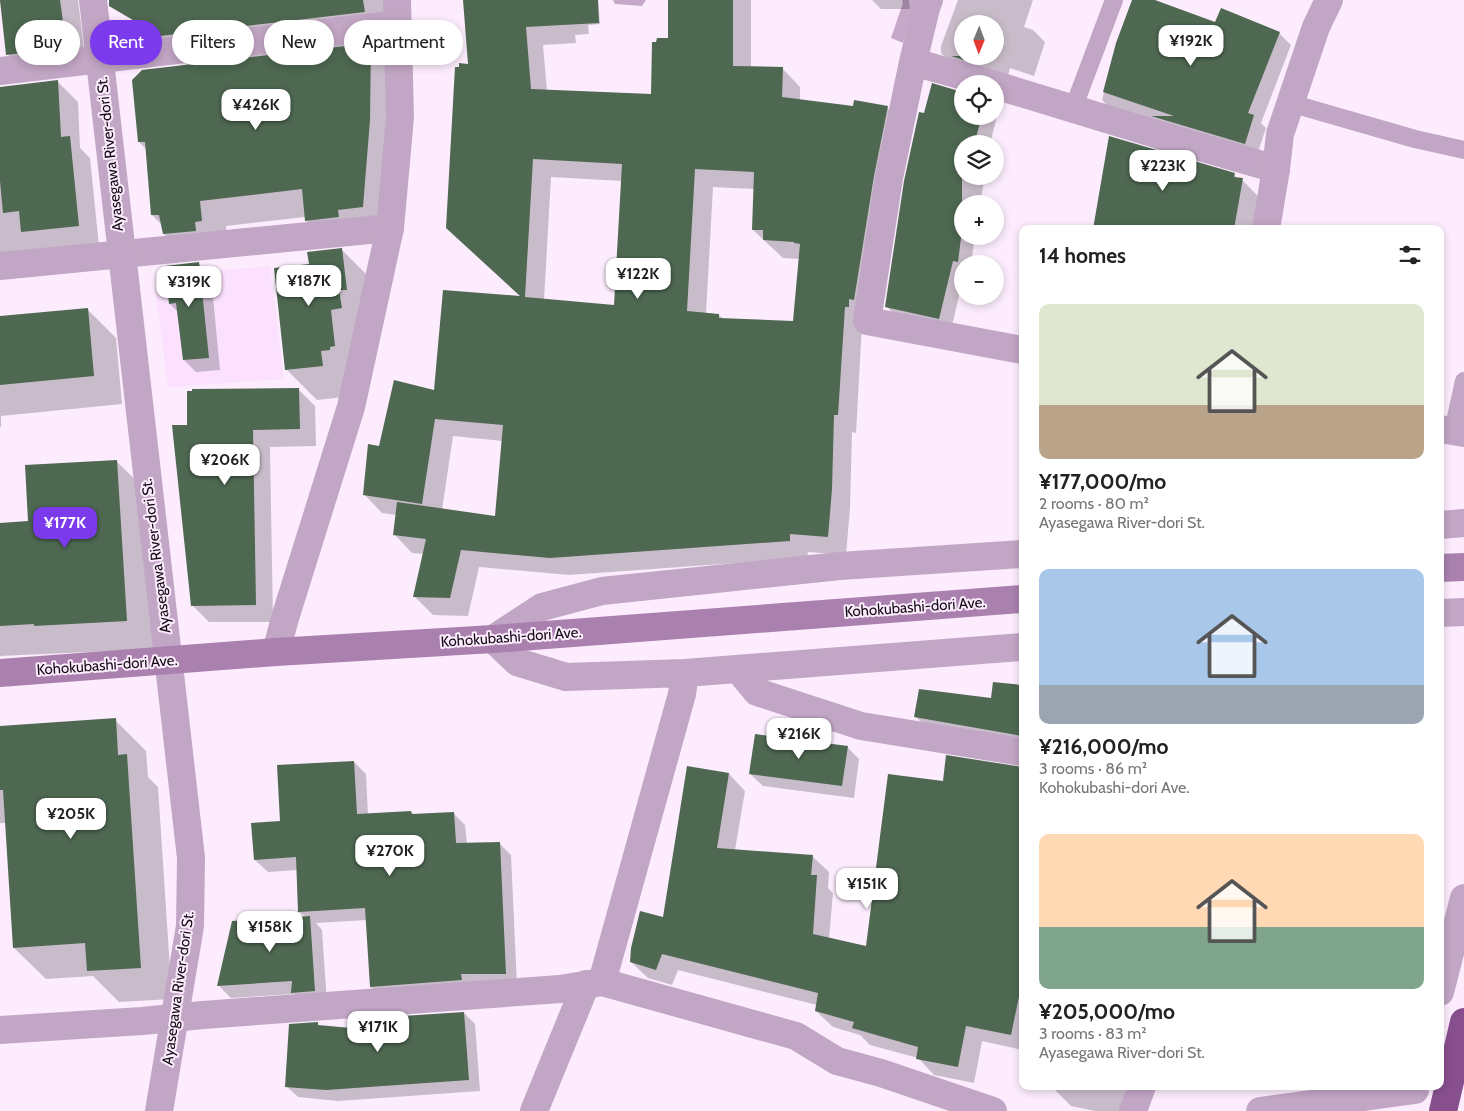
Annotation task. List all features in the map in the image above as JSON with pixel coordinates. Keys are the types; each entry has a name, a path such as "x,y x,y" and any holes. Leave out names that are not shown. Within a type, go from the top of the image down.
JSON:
{"highway":[{"path":"1443,1111 1464,1022"}],"main road":[{"path":"1444,568 1464,567"},
{"name":"Kohokubashi-dori Ave.","path":"0,673 276,652 493,639 1019,599"}],"street":[{"name":"Ayasegawa River-dori St.","path":"93,0 95,20"},
{"path":"930,0 926,8 913,62 889,178 867,321 1019,349"},
{"path":"1267,225 1280,134 1316,27 1329,0"},
{"path":"162,50 397,12 400,117 390,228 351,407 276,652"},
{"path":"0,71 90,61"},
{"path":"913,62 960,75"},
{"name":"Ayasegawa River-dori St.","path":"101,65 191,868 190,926 159,1111"},
{"path":"1004,87 1276,169"},
{"path":"0,266 390,228"},
{"path":"1444,525 1464,523"},
{"path":"1019,554 840,566 602,591 542,607 493,639 518,662 566,677 685,673 1019,647"},
{"path":"1444,614 1464,612"},
{"path":"738,669 757,692 861,726 1019,752"},
{"path":"534,1111 594,983 682,694 685,673"},
{"path":"1444,976 1464,898"},
{"path":"0,1030 560,989 594,983 796,1036 837,1061 881,1073 993,1111"},
{"path":"1133,1111 1141,1090"},
{"path":"1260,1111 1414,1096"}],"lane":[{"path":"1073,109 1114,0"},
{"path":"1290,103 1415,139 1464,150"},
{"path":"1452,431 1464,381"}],"shaded area":[{"path":"613,0 646,0 642,6 615,4"},
{"path":"902,0 917,0 903,43 891,38 903,3"},
{"path":"270,266 284,379 168,387 155,287 166,276"}],"building":[{"path":"0,0 60,0 63,20 15,20 15,54 6,55"},
{"path":"109,0 363,0 365,12 297,20 264,20 264,24 254,25 254,20 172,20 172,35 162,36 162,20 133,20 109,6"},
{"path":"463,0 598,0 599,23 526,27 531,89 651,94 652,42 656,42 657,38 668,38 668,0 733,0 733,66 783,67 782,97 853,106 854,100 888,106 874,176 854,300 849,299 849,307 845,307 838,415 834,415 832,489 828,537 790,534 790,541 550,558 461,550 450,598 413,597 426,539 393,535 397,502 495,516 503,425 435,419 422,504 363,495 368,444 379,446 394,380 434,390 443,290 520,296 446,228 455,67 459,67 463,63 468,64","holes":["533,159 622,164 614,305 525,297","695,169 754,172 752,230 763,230 763,240 800,244 793,321 719,318 719,314 687,311"]},
{"path":"1132,0 1155,0 1215,22 1221,8 1280,32 1248,113 1254,115 1245,144 1151,116 1174,116 1103,92 1116,43"},
{"path":"344,46 344,65 371,65 370,120 363,207 338,210 339,217 305,221 302,189 200,201 202,221 195,222 196,231 163,234 159,215 151,215 145,142 138,142 132,80 142,70 184,65 254,65 254,57 264,56 264,65 334,65 334,47"},
{"path":"58,80 61,137 70,136 79,226 21,232 19,211 3,213 0,181 0,87"},
{"path":"932,83 954,90 954,125 979,125 977,135 954,135 954,185 962,185 962,195 954,195 954,245 960,245 959,255 954,255 939,319 885,307 904,181 919,112 924,113"},
{"path":"1109,136 1235,173 1234,177 1243,178 1235,225 1094,225"},
{"path":"342,248 347,290 339,290 342,308 331,310 335,346 330,347 330,350 321,351 323,366 285,370 274,268 309,264 307,252"},
{"path":"199,262 209,358 183,360 176,303 169,304 165,266"},
{"path":"88,308 94,376 0,385 0,316"},
{"path":"299,388 300,429 253,430 256,605 191,606 172,425 187,425 187,391 192,391 192,389"},
{"path":"117,460 127,621 0,626 0,523 28,521 25,465"},
{"path":"993,682 1019,685 1019,735 914,717 919,689 991,698"},
{"path":"116,718 118,755 127,754 141,968 87,971 85,943 13,948 3,790 0,790 0,726"},
{"path":"755,734 848,746 842,786 749,774"},
{"path":"946,755 1019,767 1019,996 1011,1035 966,1026 958,1067 916,1059 918,1047 852,1028 854,1022 815,1011 818,993 662,954 656,970 630,962 631,948 640,911 663,917 687,766 729,773 717,848 813,855 811,875 817,875 813,934 866,946 888,774 943,781"},
{"path":"354,761 357,814 411,811 412,814 454,812 456,843 500,842 506,974 461,974 462,980 370,987 365,908 298,912 296,857 254,860 251,823 280,821 277,765"},
{"path":"310,916 315,991 291,993 292,981 217,986 232,921"},
{"path":"464,1012 469,1080 326,1090 285,1087 289,1024 318,1022 318,1025 373,1030 372,1018"}]}
